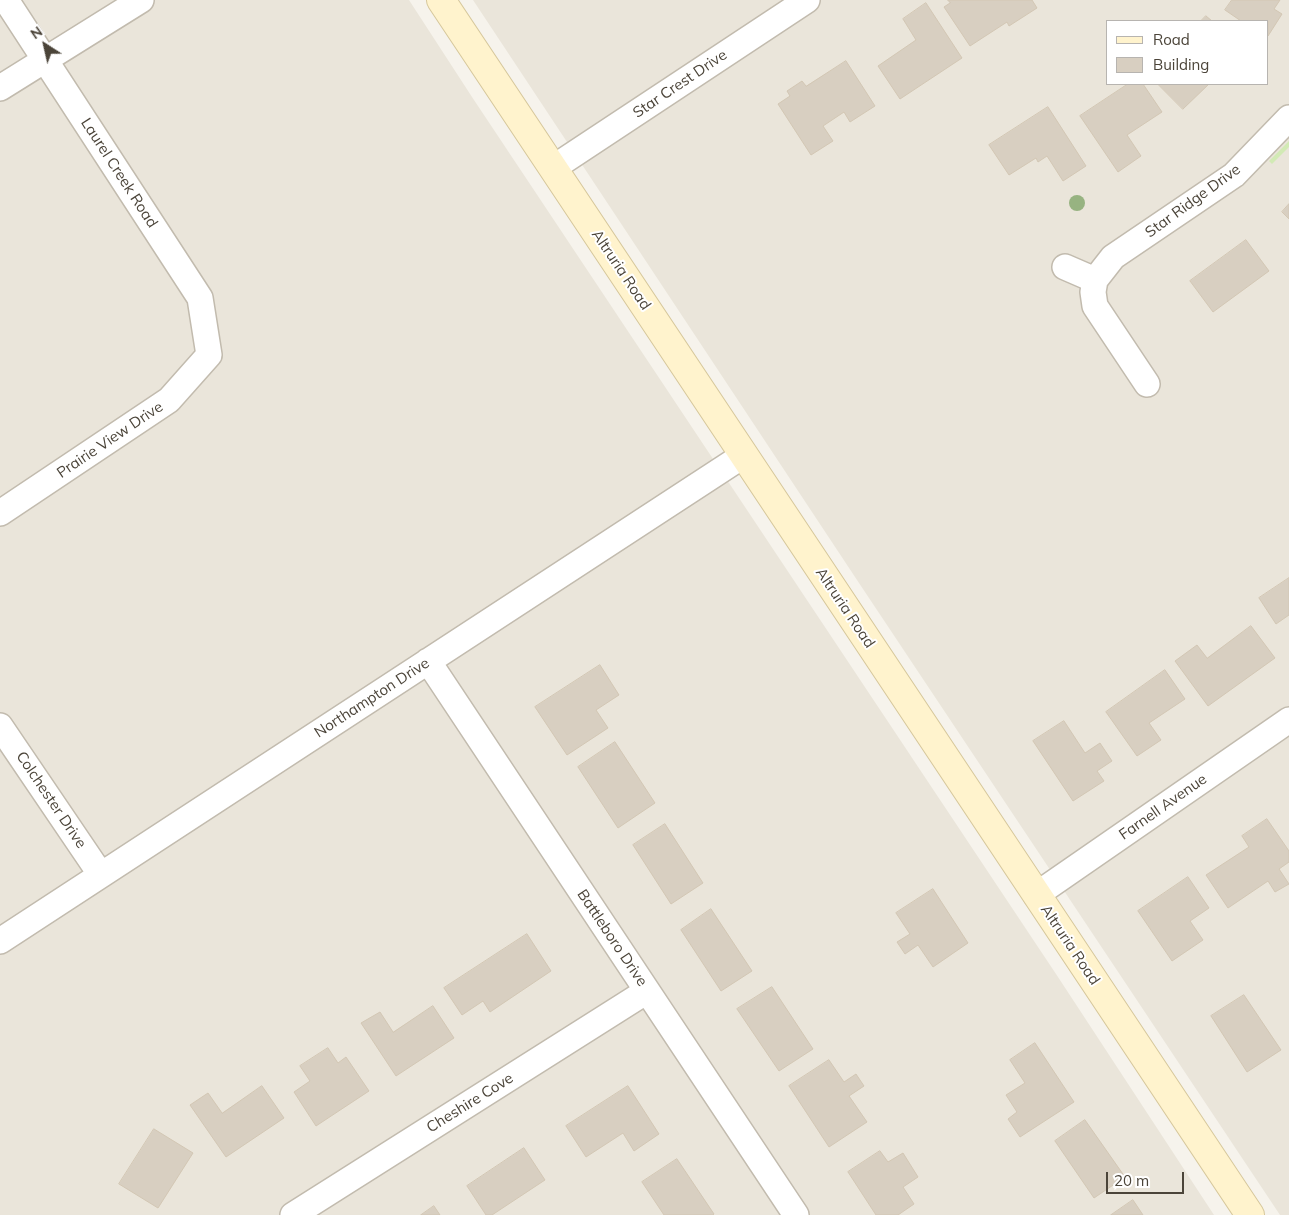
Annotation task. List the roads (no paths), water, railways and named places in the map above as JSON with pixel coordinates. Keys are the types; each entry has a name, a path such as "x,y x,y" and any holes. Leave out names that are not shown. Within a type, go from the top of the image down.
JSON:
{"street":[{"name":"Laurel Creek Road","path":"6,0 200,298 209,355"},
{"path":"0,88 141,0"},
{"name":"Altruria Road","path":"441,0 1250,1215"},
{"name":"Star Crest Drive","path":"553,168 807,0"},
{"name":"Star Ridge Drive","path":"1095,280 1113,257 1234,175 1289,118"},
{"path":"1065,267 1095,280 1093,292 1095,306 1147,384"},
{"name":"Prairie View Drive","path":"0,513 169,400 209,355"},
{"name":"Northampton Drive","path":"0,941 744,455"},
{"name":"Battleboro Drive","path":"428,661 796,1215"},
{"name":"Farnell Avenue","path":"1036,894 1289,720"},
{"name":"Colchester Drive","path":"0,726 101,875"},
{"name":"Cheshire Cove","path":"293,1215 647,991"}]}
